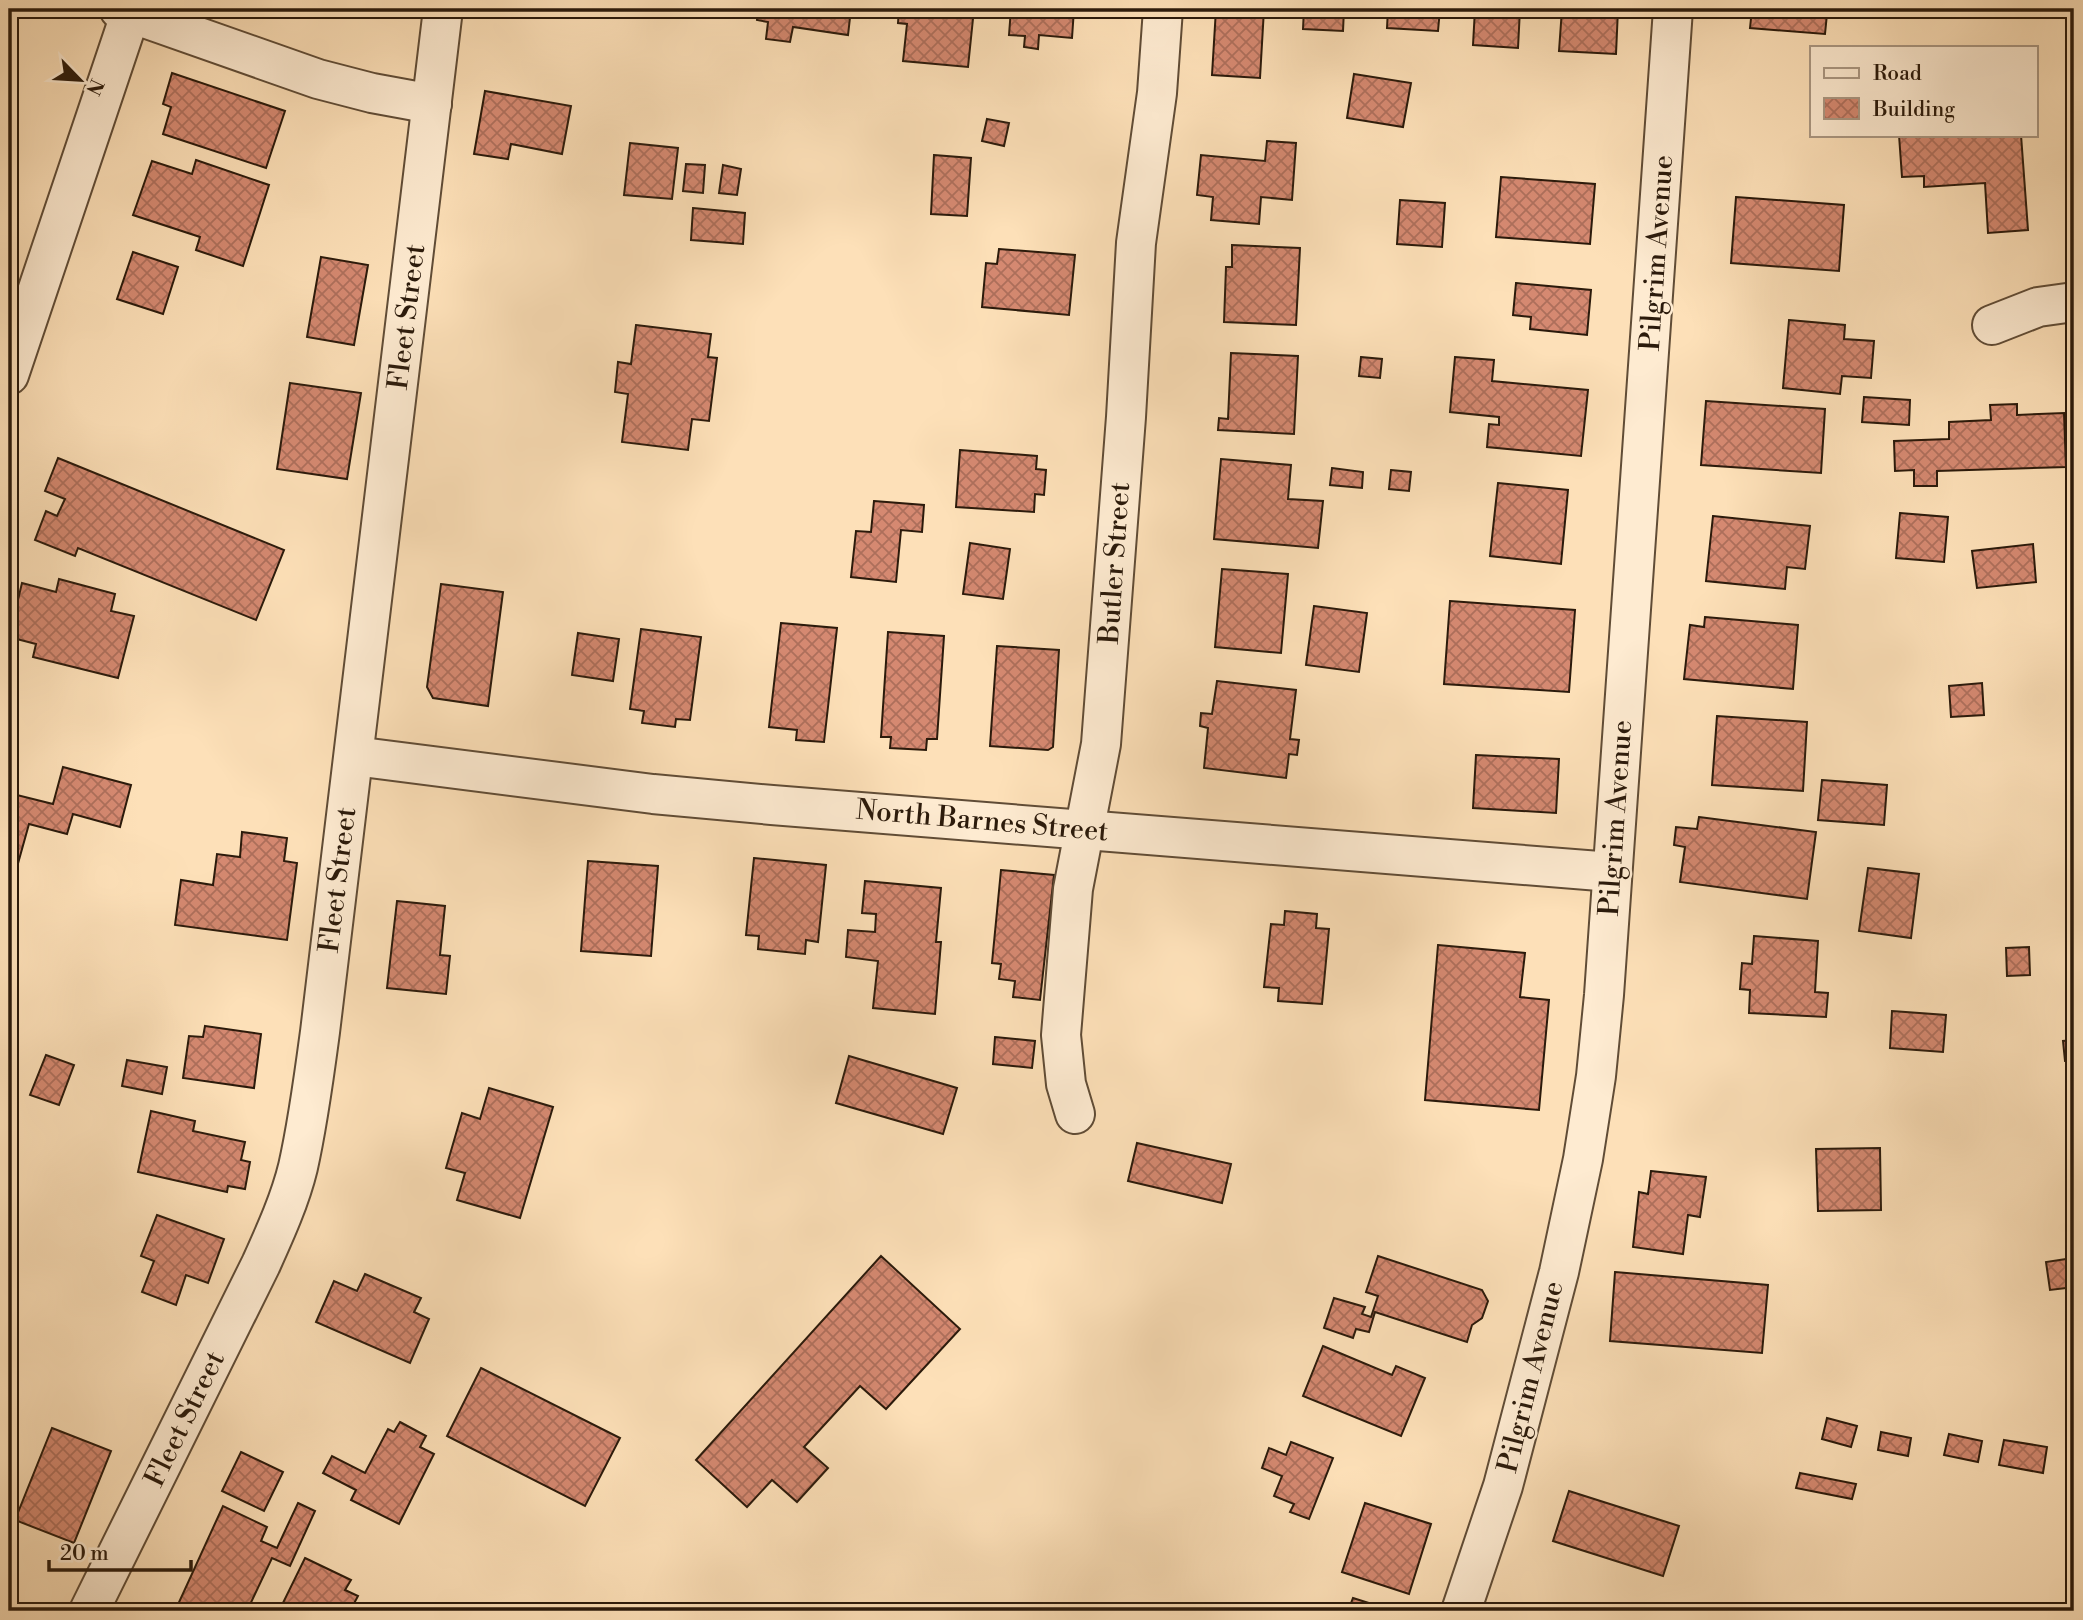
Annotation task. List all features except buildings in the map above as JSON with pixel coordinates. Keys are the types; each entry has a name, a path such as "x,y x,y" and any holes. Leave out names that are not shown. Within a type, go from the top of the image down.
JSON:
{"street":[{"name":"Fleet Street","path":"89,1611 261,1264 293,1182 309,1109 443,9"},
{"name":"Butler Street","path":"1075,1114 1066,1084 1061,1035 1073,889 1101,744 1136,243 1157,93 1163,9"},
{"name":"Pilgrim Avenue","path":"1461,1611 1510,1461 1575,1199 1596,1076 1604,995 1673,9"},
{"path":"9,375 127,10 318,79 372,93 432,104"},
{"path":"1993,325 2038,306 2074,302"},
{"name":"North Barnes Street","path":"354,756 666,795 1612,872"}]}
